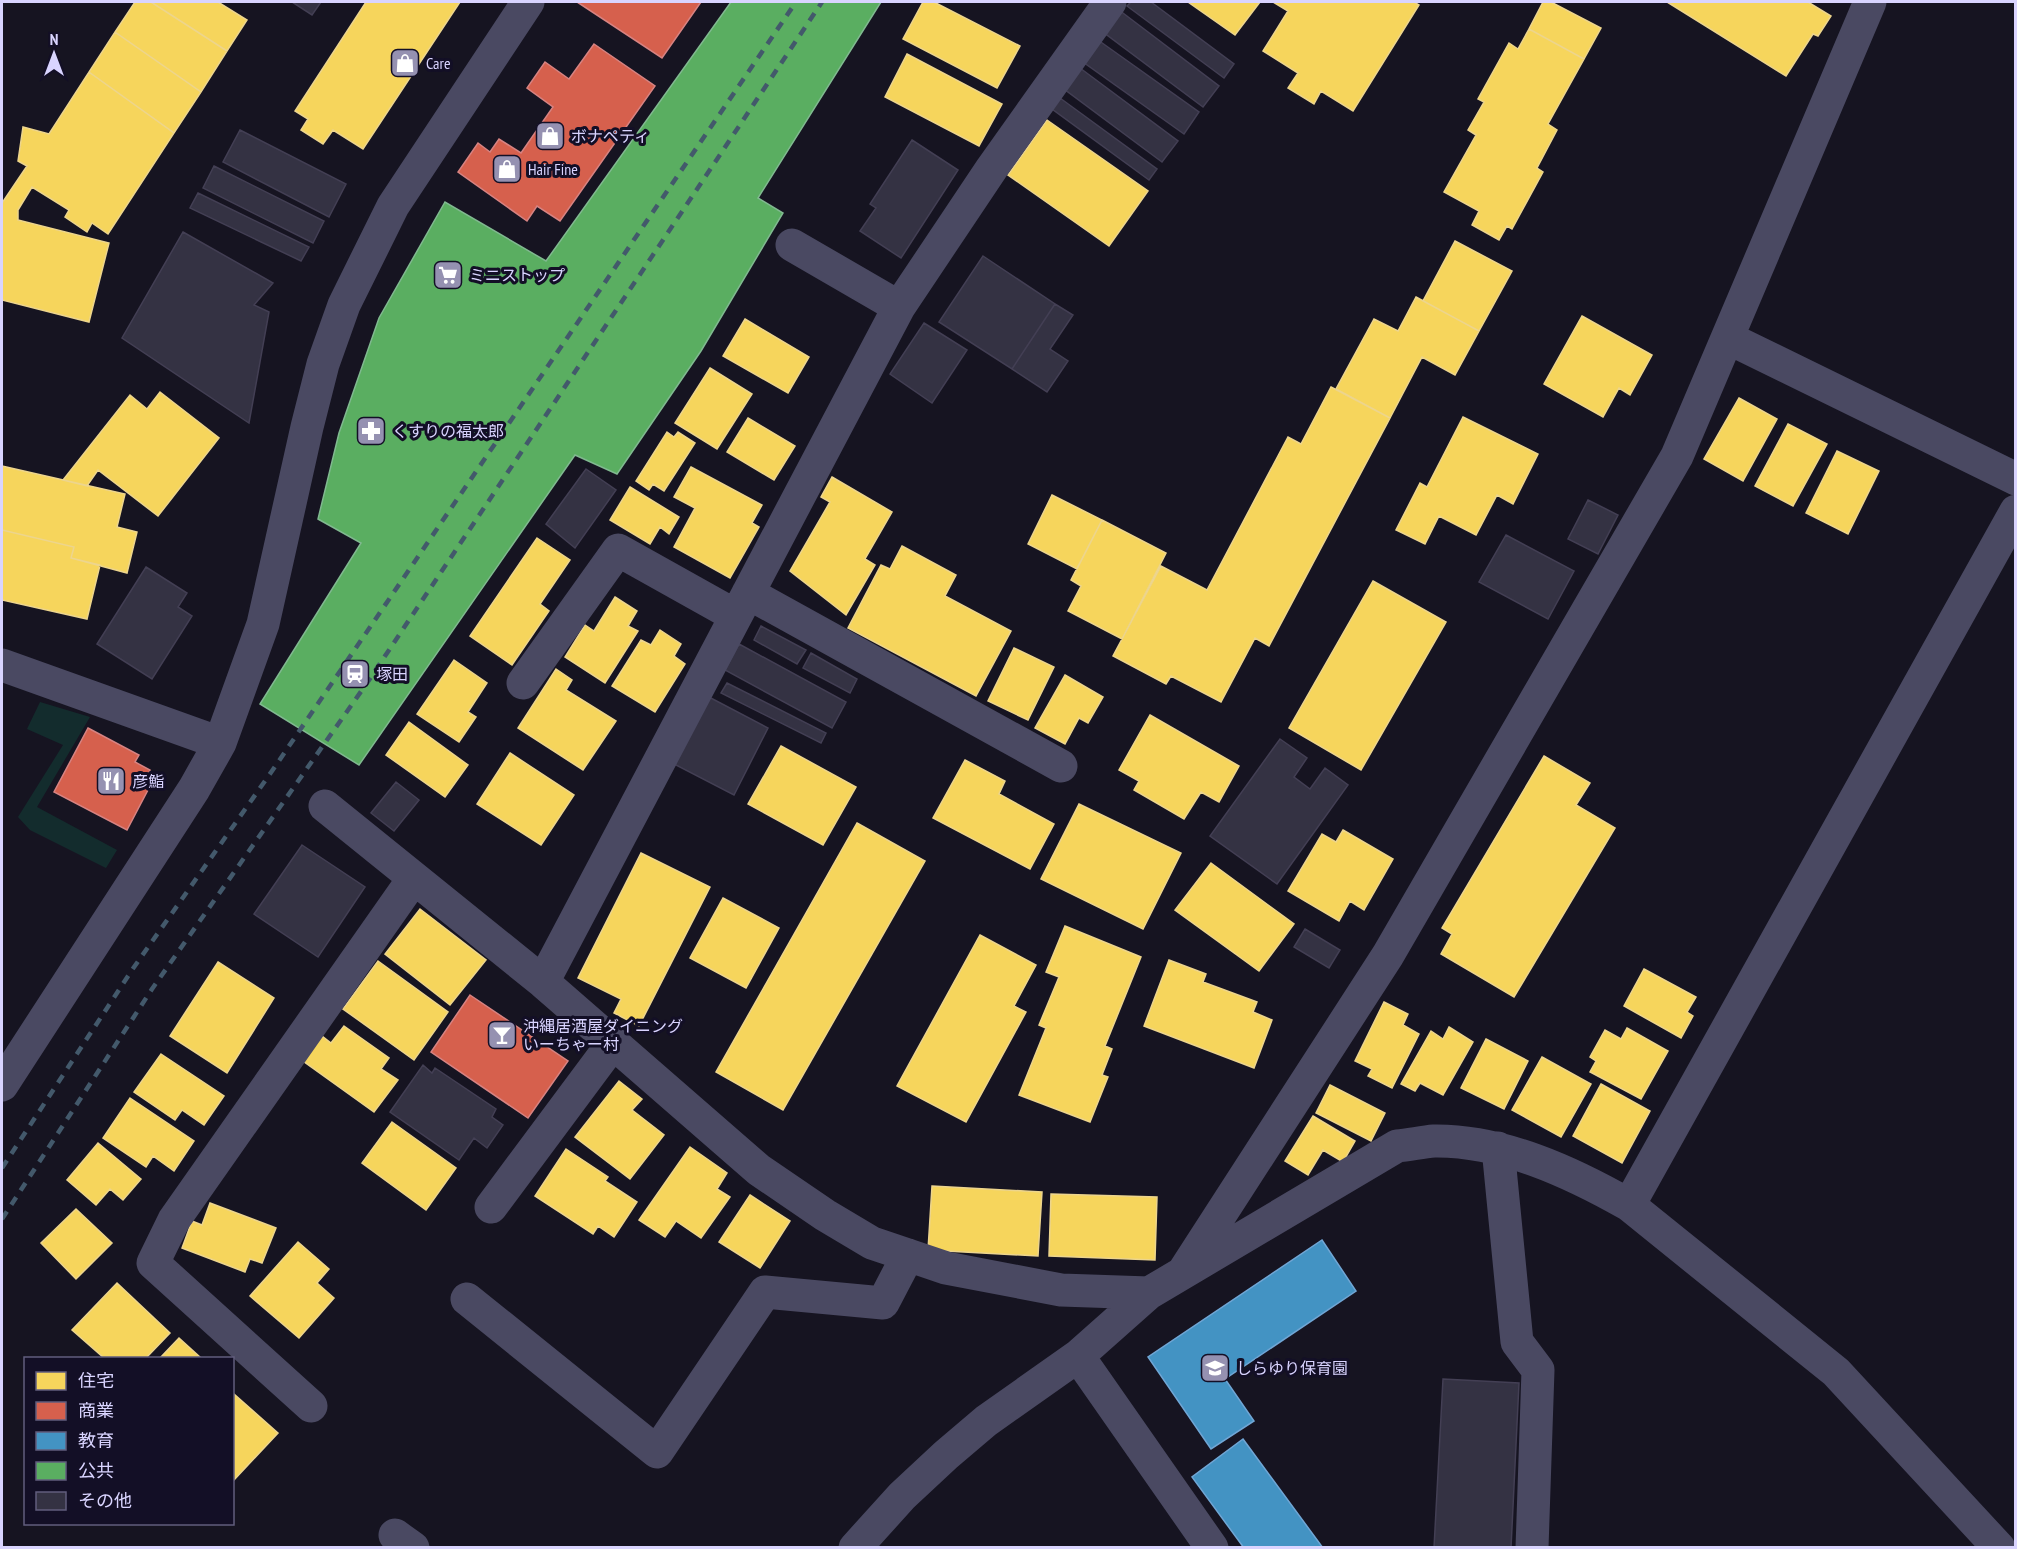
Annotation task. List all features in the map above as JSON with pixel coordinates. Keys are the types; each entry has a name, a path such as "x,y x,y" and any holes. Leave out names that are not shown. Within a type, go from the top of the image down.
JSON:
{"street":[{"path":"2,1085 194,789 220,743 263,624 307,427 323,364 344,305 393,206 528,2"},
{"path":"543,982 899,307 992,168 1110,2"},
{"path":"1185,1271 1394,945 1677,456 1870,2"},
{"path":"792,245 899,307"},
{"path":"1728,338 2016,479"},
{"path":"1629,1205 2016,511"},
{"path":"523,683 618,550 742,605 1061,766"},
{"path":"2,665 220,743"},
{"path":"325,806 543,982 759,1170 825,1215 872,1243 946,1268 1061,1290 1149,1293"},
{"path":"311,1406 153,1263 174,1220 414,878"},
{"path":"491,1207 613,1043"},
{"path":"855,1548 902,1496 946,1455 986,1421 1078,1356 1149,1293 1397,1146 1434,1141 1498,1148 1591,1183 1629,1205 1836,1371 1999,1548"},
{"path":"1498,1148 1517,1342 1538,1370 1532,1548"},
{"path":"467,1299 657,1452 765,1292 883,1303 908,1255"},
{"path":"1078,1356 1212,1548"}],"green space":[{"path":"40,702 90,717 37,807 117,850 106,868 30,830 18,817 63,745 27,729"}],"building: 住宅":[{"path":"135,2 151,2 227,51 201,92 115,32"},
{"path":"151,2 218,2 247,20 227,51"},
{"path":"366,2 460,2 363,149 333,130 323,144 301,130 308,119 295,111"},
{"path":"923,2 934,2 1020,46 997,88 903,39"},
{"path":"1188,2 1260,2 1235,35"},
{"path":"1273,2 1414,2 1419,5 1353,111 1321,91 1314,104 1288,88 1298,73 1263,51 1288,11"},
{"path":"1543,2 1551,2 1601,28 1584,59 1529,29"},
{"path":"1667,2 1808,2 1831,16 1818,36 1813,34 1786,76"},
{"path":"1529,29 1584,59 1548,124 1557,130 1537,168 1543,172 1512,229 1507,226 1499,240 1472,225 1479,211 1444,192 1476,135 1468,130 1484,102 1478,99 1509,43 1518,49"},
{"path":"115,32 201,92 174,133 89,72"},
{"path":"907,54 1002,104 979,146 885,97"},
{"path":"89,72 174,133 108,234 92,223 87,232 65,217 69,210 32,187 18,210 18,220 109,243 89,322 2,300 2,203 27,166 18,161 23,127 49,134"},
{"path":"1047,120 1148,191 1109,246 1008,175"},
{"path":"1455,241 1512,271 1479,331 1423,301"},
{"path":"1416,297 1479,331 1455,375 1422,357 1390,418 1336,389 1374,319 1398,331"},
{"path":"1582,316 1652,355 1630,395 1619,388 1603,417 1544,384"},
{"path":"745,319 809,357 788,393 723,356"},
{"path":"710,368 752,394 717,449 675,423"},
{"path":"1331,387 1390,418 1269,646 1255,638 1221,702 1171,676 1166,684 1113,656 1161,566 1207,590 1288,437 1301,444"},
{"path":"160,392 219,438 158,516 98,470 87,486 63,480 130,395 147,409"},
{"path":"1739,398 1777,419 1743,481 1704,459"},
{"path":"1463,417 1538,454 1513,504 1497,495 1476,535 1439,516 1425,544 1396,530 1420,483 1427,487"},
{"path":"748,418 795,446 774,480 727,452"},
{"path":"1788,424 1827,444 1793,506 1755,486"},
{"path":"667,432 674,437 678,432 695,443 664,491 653,484 649,490 636,481"},
{"path":"1837,451 1879,471 1848,534 1806,513"},
{"path":"2,466 125,494 117,527 137,532 127,573 71,558 74,547 2,530"},
{"path":"691,467 762,505 752,523 759,527 730,578 674,547 695,508 674,497"},
{"path":"832,477 892,512 865,559 875,565 846,615 790,571 830,502 821,497"},
{"path":"630,487 679,517 669,534 660,527 650,544 610,520"},
{"path":"1052,495 1102,520 1077,569 1028,544"},
{"path":"1102,520 1166,553 1122,639 1068,611 1081,586 1071,580"},
{"path":"2,530 74,547 71,558 100,565 87,619 2,600"},
{"path":"537,538 570,560 540,604 549,611 512,665 470,636"},
{"path":"902,546 956,575 945,596 1011,631 976,696 848,628 881,565 890,569"},
{"path":"1373,581 1446,622 1361,770 1289,728"},
{"path":"615,597 637,611 628,626 638,631 605,683 565,657 585,625 594,631"},
{"path":"660,630 681,644 674,656 685,664 655,712 612,686 641,640 651,645"},
{"path":"1014,648 1054,667 1028,720 988,701"},
{"path":"454,660 487,683 468,712 476,717 459,742 417,714"},
{"path":"556,669 572,680 566,690 616,721 583,770 518,728"},
{"path":"1065,675 1103,697 1088,723 1079,718 1065,744 1035,728"},
{"path":"1150,715 1239,766 1219,802 1201,792 1184,819 1134,790 1139,781 1119,770"},
{"path":"409,722 468,765 445,797 386,755"},
{"path":"781,746 856,787 823,845 748,804"},
{"path":"510,753 574,795 541,845 477,804"},
{"path":"1544,756 1590,783 1576,805 1615,828 1514,997 1441,954 1452,934 1442,928"},
{"path":"965,760 1005,781 999,794 1054,824 1030,869 933,818"},
{"path":"1079,804 1181,853 1143,929 1041,879"},
{"path":"857,823 925,861 783,1110 716,1072"},
{"path":"1343,830 1393,859 1364,910 1350,901 1339,921 1288,891 1322,834 1336,842"},
{"path":"641,853 710,887 639,1026 614,1013 621,999 578,978"},
{"path":"1211,863 1294,924 1259,971 1175,910"},
{"path":"723,898 779,928 746,988 690,958"},
{"path":"420,909 486,960 450,1005 385,954"},
{"path":"1065,926 1141,957 1105,1046 1112,1049 1102,1075 1108,1077 1090,1122 1019,1095 1046,1028 1039,1025 1059,977 1046,972"},
{"path":"980,935 1036,965 1014,1006 1026,1012 966,1122 897,1086"},
{"path":"1169,960 1206,974 1203,982 1257,1002 1253,1012 1272,1020 1254,1068 1144,1026"},
{"path":"378,961 448,1012 414,1060 343,1009"},
{"path":"218,962 274,998 227,1073 170,1036"},
{"path":"1644,969 1696,997 1687,1012 1693,1016 1681,1038 1624,1006"},
{"path":"1384,1002 1408,1014 1403,1025 1419,1034 1392,1088 1368,1076 1372,1069 1355,1061"},
{"path":"344,1026 389,1058 381,1069 398,1080 374,1112 303,1061 322,1036 331,1043"},
{"path":"1449,1027 1473,1042 1443,1095 1420,1083 1415,1091 1401,1084 1431,1031 1443,1039"},
{"path":"1627,1028 1668,1051 1641,1099 1590,1072 1596,1061 1590,1057 1605,1030 1621,1039"},
{"path":"1486,1039 1528,1061 1504,1109 1461,1088"},
{"path":"161,1054 224,1096 204,1125 182,1110 175,1120 134,1092"},
{"path":"1542,1057 1591,1084 1561,1137 1512,1110"},
{"path":"619,1081 642,1099 632,1110 664,1135 630,1179 575,1137"},
{"path":"1601,1084 1650,1111 1622,1163 1573,1136"},
{"path":"1330,1085 1385,1113 1371,1141 1316,1113"},
{"path":"130,1098 194,1141 174,1171 153,1156 146,1167 103,1138"},
{"path":"1313,1116 1355,1141 1343,1162 1323,1150 1308,1175 1285,1161"},
{"path":"392,1122 456,1168 426,1210 362,1163"},
{"path":"98,1143 141,1179 123,1200 110,1189 96,1205 67,1180"},
{"path":"690,1147 727,1173 717,1189 730,1197 701,1238 676,1221 665,1237 639,1220"},
{"path":"566,1149 608,1177 605,1181 637,1202 614,1237 598,1226 593,1234 535,1196"},
{"path":"932,1186 1042,1192 1038,1256 928,1250"},
{"path":"1051,1194 1157,1197 1155,1260 1049,1256"},
{"path":"750,1195 790,1221 760,1268 719,1242"},
{"path":"210,1203 276,1228 262,1263 250,1259 245,1272 182,1248 192,1221 202,1225"},
{"path":"76,1209 112,1243 76,1279 41,1243"},
{"path":"298,1242 329,1269 317,1283 334,1298 299,1338 250,1296"},
{"path":"117,1283 170,1333 147,1357 103,1357 72,1330"},
{"path":"179,1338 200,1357 161,1357"},
{"path":"234,1394 278,1433 234,1480"}],"building: 商業":[{"path":"577,2 701,2 662,58"},
{"path":"594,44 655,86 560,221 537,206 527,221 458,172 478,143 490,152 499,139 521,153 553,107 527,88 545,62 569,79"},
{"path":"88,728 139,755 135,762 150,770 143,784 149,788 127,830 54,792"},
{"path":"470,995 568,1061 528,1118 431,1052"}],"building: 教育":[{"path":"1322,1240 1356,1291 1225,1379 1254,1421 1211,1449 1148,1357"},
{"path":"1243,1439 1323,1548 1244,1548 1192,1477"}],"building: 公共":[{"path":"731,2 881,2 758,198 783,213 701,351 617,474 575,455 359,765 260,704 361,543 318,519 339,433 379,318 445,202 546,261"}],"building: その他":[{"path":"292,2 321,2 312,15"},
{"path":"1131,2 1151,2 1234,64 1224,78 1127,6"},
{"path":"1119,10 1219,86 1203,107 1103,32"},
{"path":"1098,40 1199,112 1184,134 1083,62"},
{"path":"1080,68 1178,141 1162,162 1064,89"},
{"path":"1060,98 1157,169 1149,180 1052,109"},
{"path":"240,130 346,184 329,217 223,162"},
{"path":"912,140 958,170 901,258 860,231 876,208 870,204"},
{"path":"214,166 324,221 313,243 203,188"},
{"path":"198,193 309,247 301,261 190,208"},
{"path":"183,232 273,283 254,305 269,312 249,423 122,338"},
{"path":"983,256 1055,304 1012,369 939,322"},
{"path":"1055,304 1073,315 1050,349 1068,361 1047,392 1012,369"},
{"path":"924,323 967,350 932,403 890,374"},
{"path":"586,469 616,490 575,548 546,524"},
{"path":"1588,500 1618,515 1598,554 1568,539"},
{"path":"1506,535 1574,571 1548,619 1479,582"},
{"path":"146,567 187,593 178,607 192,616 152,679 97,644"},
{"path":"761,626 806,650 797,664 754,640"},
{"path":"739,644 846,702 832,728 725,670"},
{"path":"811,653 857,679 850,693 803,668"},
{"path":"727,683 826,733 821,743 721,693"},
{"path":"707,696 768,728 734,795 672,763"},
{"path":"1280,739 1307,758 1294,777 1310,789 1325,768 1348,785 1277,884 1210,836"},
{"path":"396,782 419,800 394,831 371,813"},
{"path":"302,845 365,887 318,957 254,914"},
{"path":"1305,929 1340,950 1329,968 1294,947"},
{"path":"423,1065 432,1073 435,1068 496,1109 492,1117 503,1125 487,1148 474,1138 459,1160 390,1112"},
{"path":"1443,1379 1519,1383 1511,1548 1434,1548"}],"railway":[{"path":"2,1168 132,970 272,771 796,2"},
{"path":"2,1219 152,989 367,683 822,2"}],"place":[{"name":"Care","path":"405,63"},
{"name":"ボナペティ","path":"550,136"},
{"name":"Hair Fine","path":"507,169"},
{"name":"ミニストップ","path":"448,275"},
{"name":"くすりの福太郎","path":"371,431"},
{"name":"塚田","path":"355,674"},
{"name":"彦鮨","path":"111,781"},
{"name":"沖縄居酒屋ダイニング いーちゃー村","path":"502,1035"},
{"name":"しらゆり保育園","path":"1215,1368"}]}
